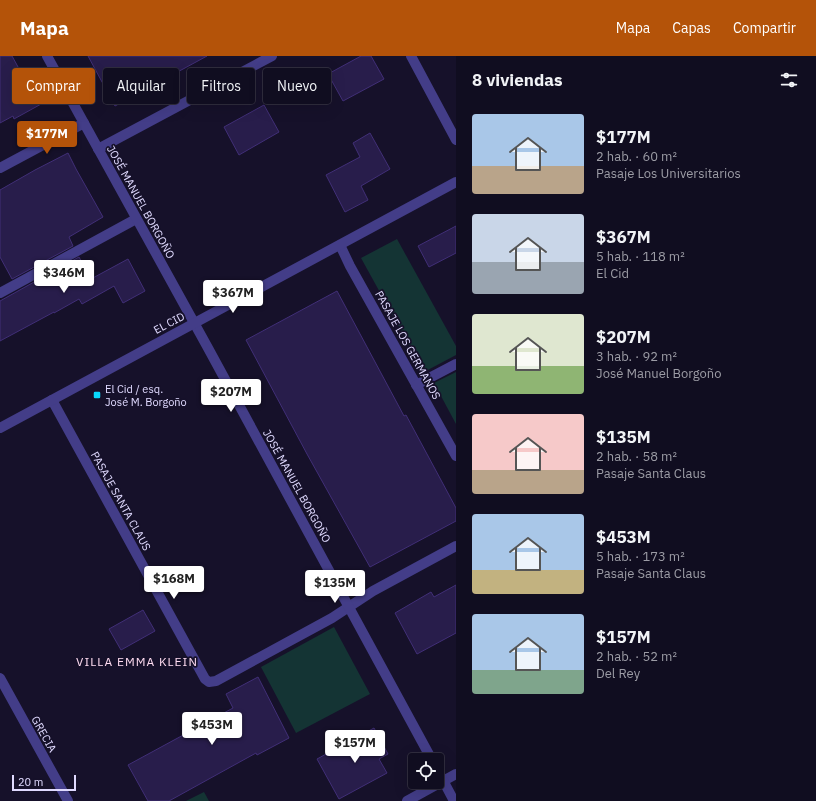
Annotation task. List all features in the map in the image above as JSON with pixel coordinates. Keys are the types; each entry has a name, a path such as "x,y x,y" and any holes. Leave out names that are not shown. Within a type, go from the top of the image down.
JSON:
{"street":[{"name":"JOSÉ MANUEL BORGOÑO","path":"47,56 428,753"},
{"path":"98,149 272,56"},
{"path":"411,56 456,140"},
{"path":"0,168 84,123"},
{"name":"EL CID","path":"0,428 456,182"},
{"path":"0,293 136,219"},
{"name":"PASAJE LOS GERMANOS","path":"340,245 354,273 456,456"},
{"path":"416,385 456,364"},
{"name":"PASAJE SANTA CLAUS","path":"52,400 206,681 216,681 332,618 349,607"},
{"path":"349,607 373,591 456,546"},
{"name":"GRECIA","path":"0,678 68,801"},
{"path":"454,801 444,781 456,774"},
{"path":"407,801 429,789"}],"green space":[{"path":"397,239 456,346 456,355 424,372 361,258"},
{"path":"456,372 456,424 434,383"},
{"path":"334,627 370,694 296,733 261,667"},
{"path":"204,792 209,801 186,801"}],"building":[{"path":"0,56 12,56 19,68 12,68 12,104 41,104 14,119 13,116 0,123"},
{"path":"88,56 207,56 179,71 179,68 103,68 103,84"},
{"path":"361,56 371,56 384,79 343,101 331,79 331,72"},
{"path":"264,105 279,132 239,155 224,127"},
{"path":"370,133 390,169 361,186 368,200 345,212 326,175 360,157 353,143"},
{"path":"68,153 103,217 69,237 73,246 12,279 0,257 0,190"},
{"path":"456,226 456,253 429,267 418,246"},
{"path":"79,257 91,279 128,259 145,291 123,303 114,286 82,304 79,299 0,341 0,301"},
{"path":"337,291 404,416 406,415 456,508 456,521 370,567 246,340"},
{"path":"456,585 456,633 417,654 395,613 431,592 434,597"},
{"path":"143,610 155,631 121,650 109,629"},
{"path":"258,677 289,738 257,755 256,753 169,801 148,801 128,765 233,708 226,694"},
{"path":"374,728 388,754 379,759 387,773 339,799 317,759"}],"place":[{"name":"El Cid / esq. José M. Borgoño","path":"97,395"}],"district":[{"name":"VILLA EMMA KLEIN","path":"137,661"}]}
